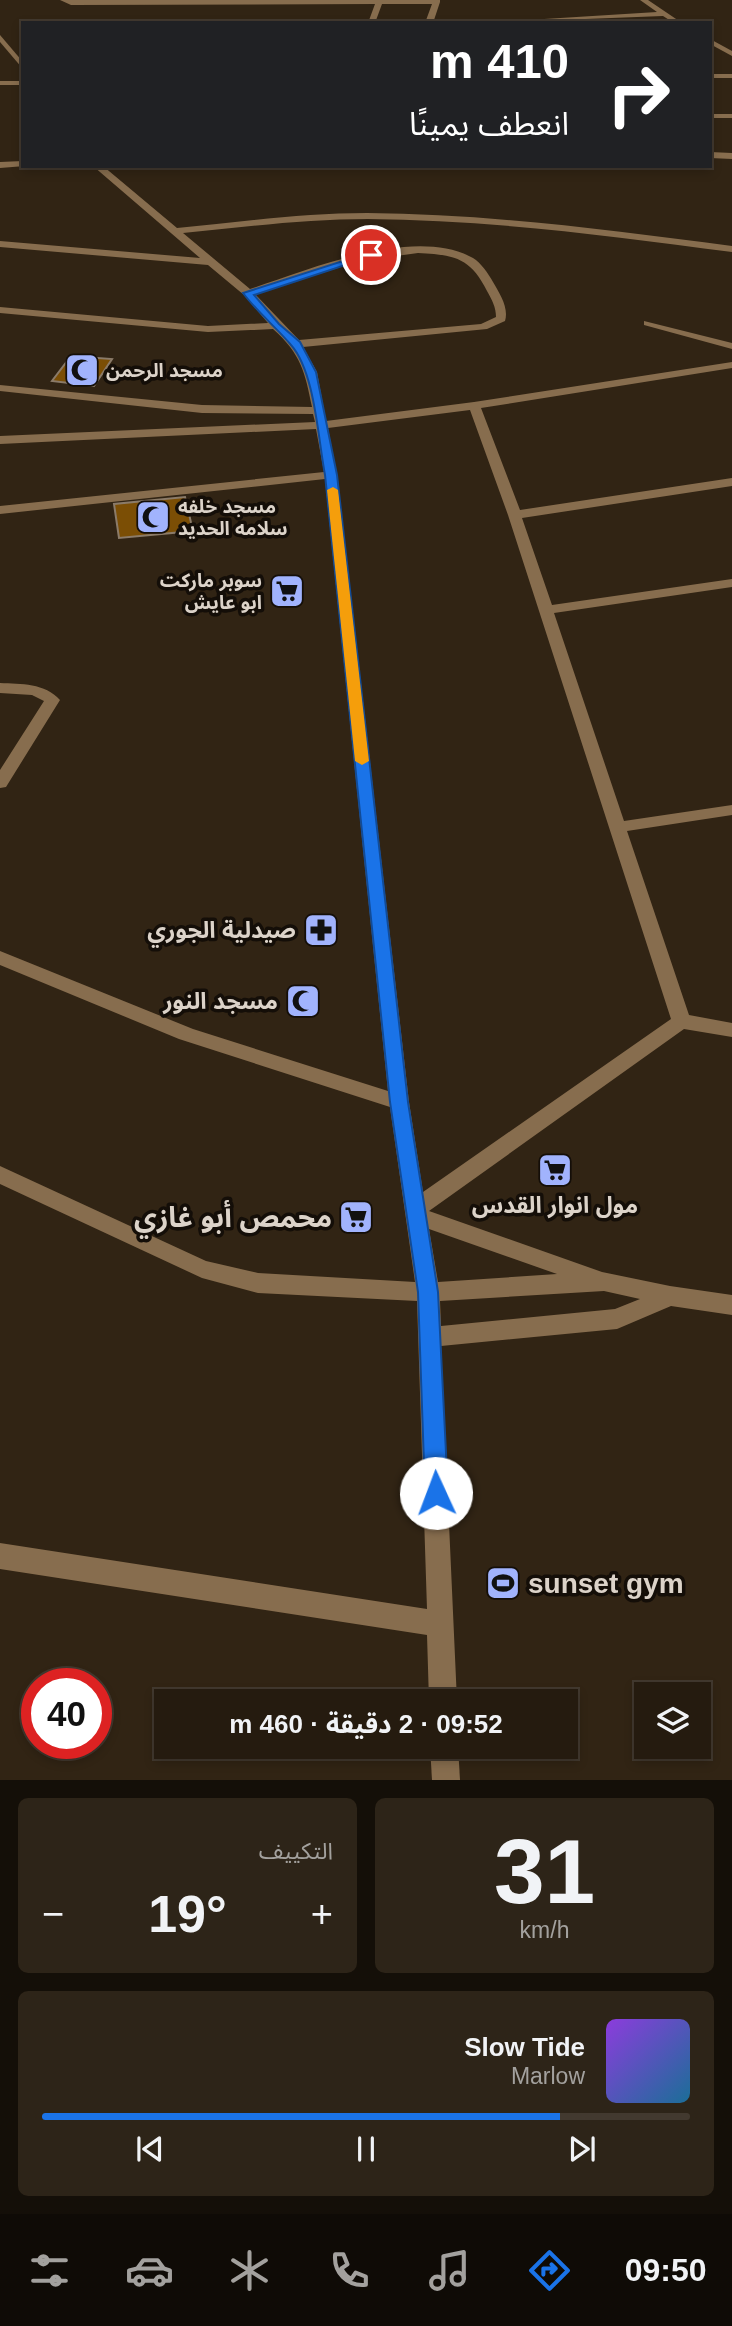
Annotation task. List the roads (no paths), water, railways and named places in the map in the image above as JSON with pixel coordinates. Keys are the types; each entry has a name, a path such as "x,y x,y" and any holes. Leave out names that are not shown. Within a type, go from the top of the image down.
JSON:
{"street":[{"path":"63,0 71,3 437,1 430,21"},
{"path":"642,0 675,21"},
{"path":"372,21 378,1"},
{"path":"522,21 663,14"},
{"path":"0,37 21,64"},
{"path":"713,43 732,43"},
{"path":"713,43 732,54"},
{"path":"0,52 12,52"},
{"path":"712,76 732,76"},
{"path":"0,83 21,83"},
{"path":"712,116 732,116"},
{"path":"712,155 732,156"},
{"path":"0,165 21,164"},
{"path":"99,168 248,293 276,326 296,344 311,372 331,475 399,1102 418,1212 428,1292 432,1337 443,1689"},
{"path":"175,231 317,218 422,217 596,231 732,249"},
{"path":"0,244 212,262"},
{"path":"248,293 371,255 436,252 456,255 475,264 501,308 501,319 483,327 296,344"},
{"path":"0,310 198,329 276,326"},
{"path":"649,323 732,346"},
{"path":"0,440 474,406 732,365"},
{"path":"0,388 319,418"},
{"path":"474,406 515,514 620,827 681,1021"},
{"path":"0,510 331,475"},
{"path":"515,514 732,482"},
{"path":"546,610 730,588"},
{"path":"0,688 36,691 47,695 51,700 0,783"},
{"path":"620,827 732,810"},
{"path":"0,958 186,1034 399,1102"},
{"path":"418,1212 681,1021 732,1030"},
{"path":"0,1175 227,1277 258,1283 428,1292 604,1281"},
{"path":"418,1212 604,1281 670,1296 732,1305"},
{"path":"432,1337 617,1319 670,1296"},
{"path":"0,1556 440,1623"},
{"path":"445,1759 446,1780"}],"place":[{"name":"مسجد الرحمن","path":"82,370"},
{"name":"مسجد خلفه سلامه الحديد","path":"153,517"},
{"name":"سوبر ماركت ابو عايش","path":"287,591"},
{"name":"صيدلية الجوري","path":"321,930"},
{"name":"مسجد النور","path":"303,1001"},
{"name":"مول انوار القدس","path":"555,1170"},
{"name":"محمص أبو غازي","path":"356,1217"},
{"name":"sunset gym","path":"503,1583"}]}
